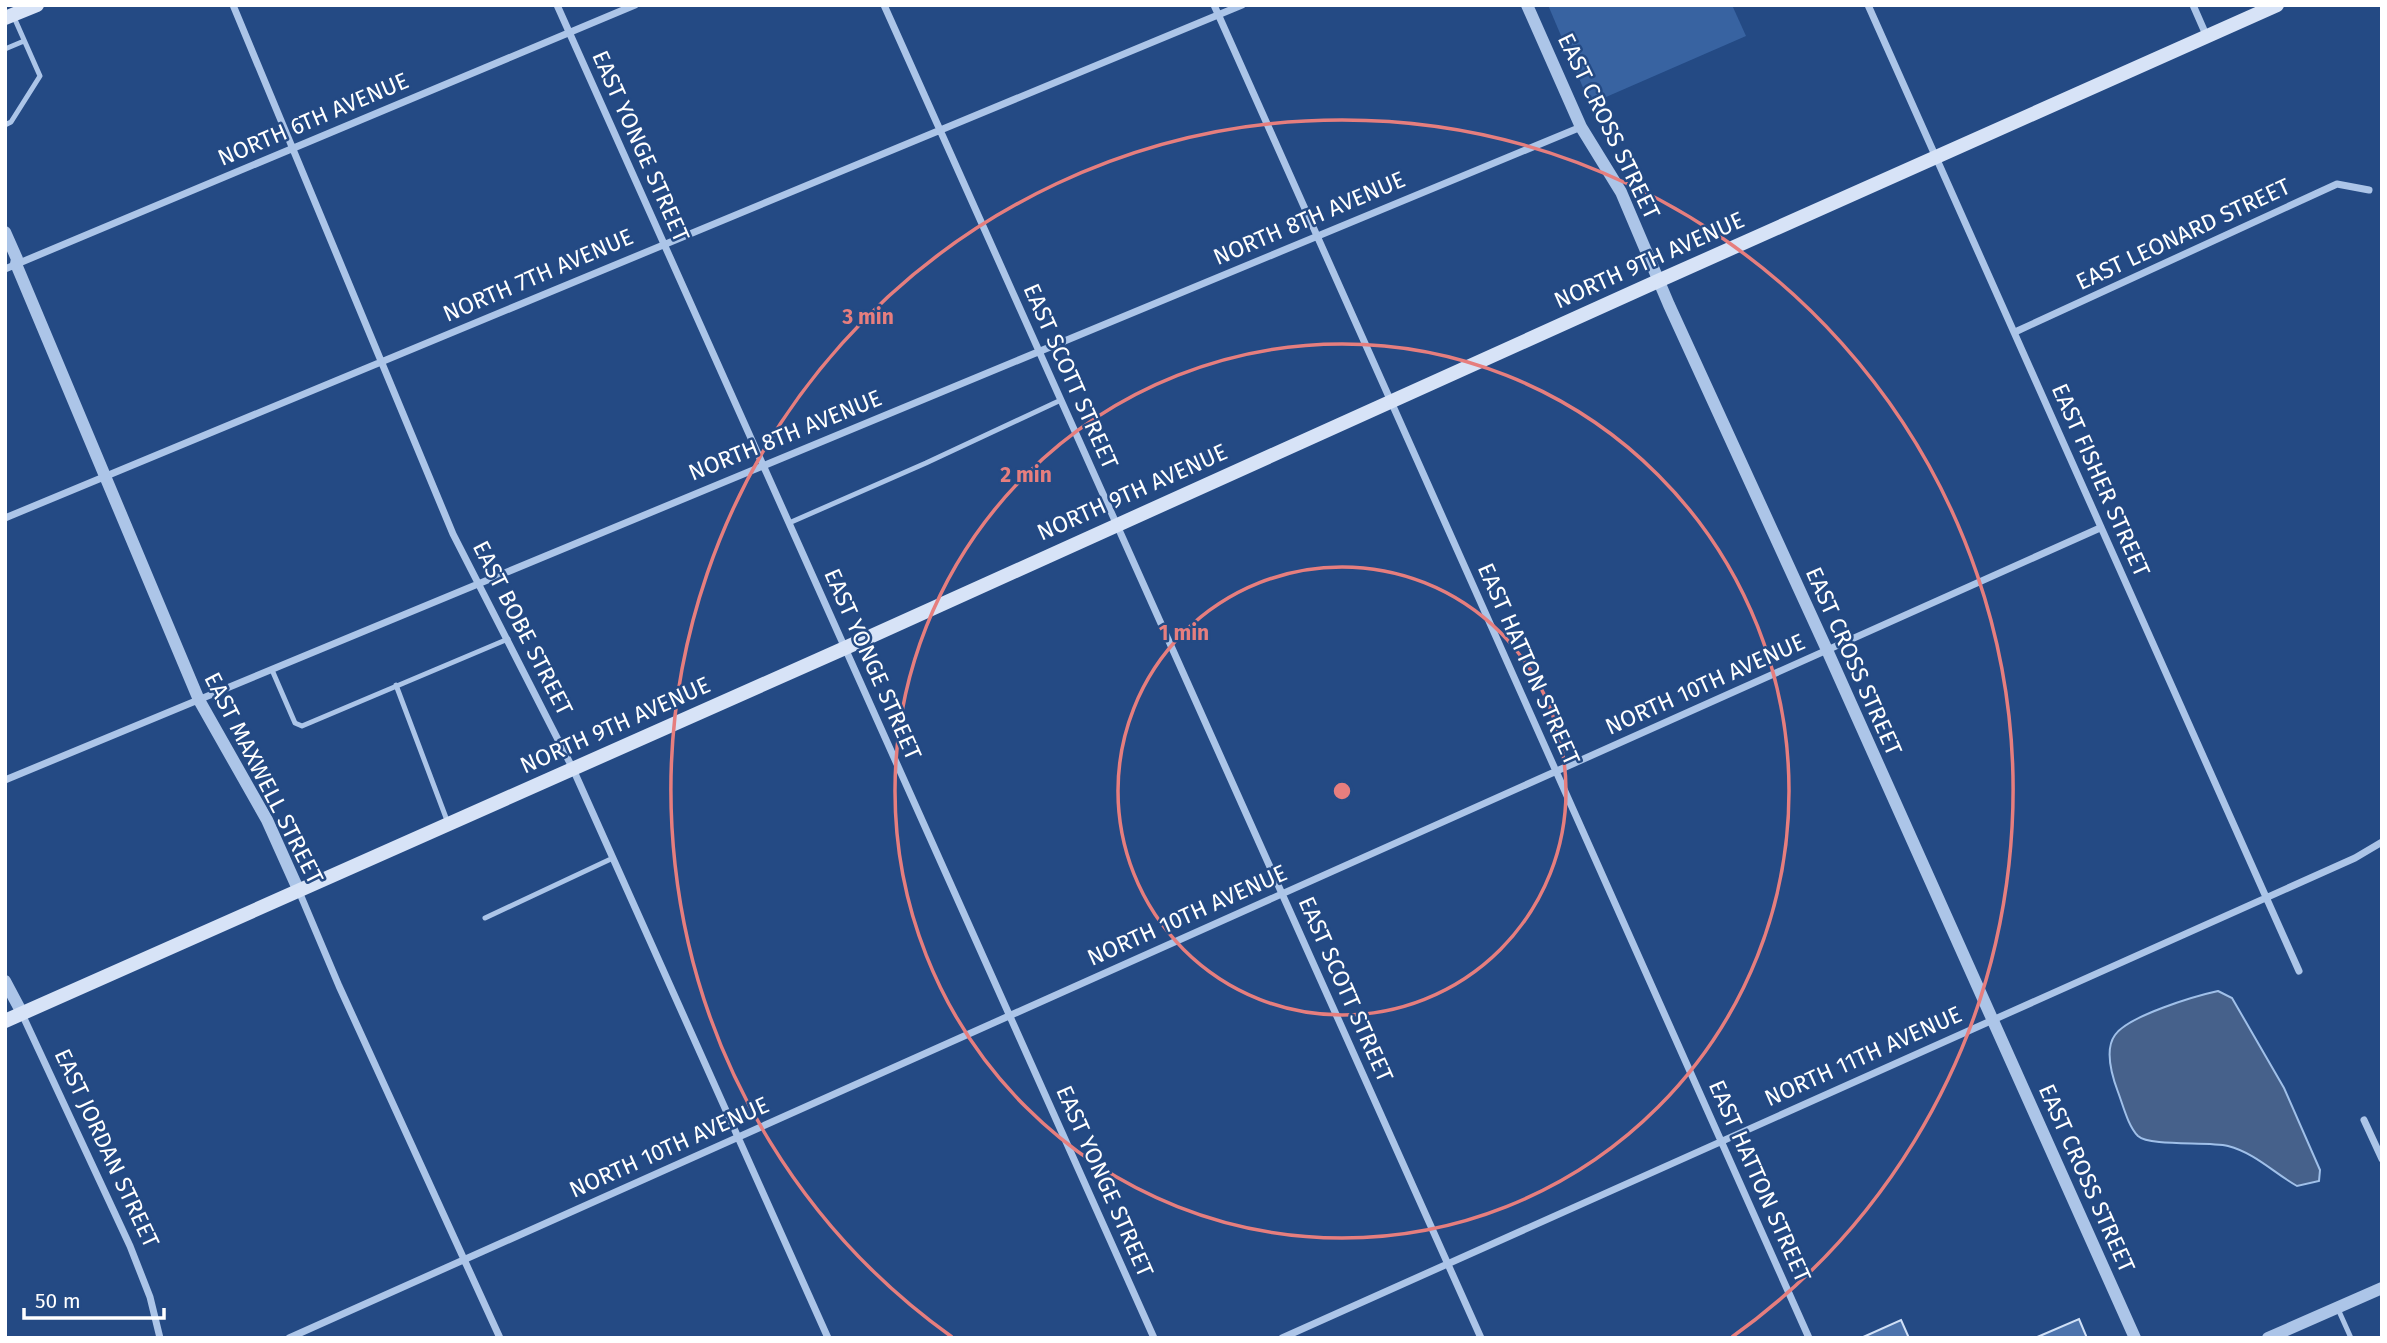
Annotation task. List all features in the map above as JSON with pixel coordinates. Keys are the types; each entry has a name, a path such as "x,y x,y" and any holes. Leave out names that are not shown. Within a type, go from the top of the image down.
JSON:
{"main road":[{"path":"9,17 37,5"},
{"name":"NORTH 9TH AVENUE","path":"5,1021 845,648 1116,524 2277,5"}],"street":[{"name":"EAST BOBE STREET","path":"233,5 453,534 573,769 828,1338"},
{"name":"EAST YONGE STREET","path":"557,5 1154,1338"},
{"name":"NORTH 6TH AVENUE","path":"11,266 635,5"},
{"name":"EAST SCOTT STREET","path":"884,5 1480,1338"},
{"name":"EAST HATTON STREET","path":"1214,5 1809,1338"},
{"name":"NORTH 7TH AVENUE","path":"5,518 1242,5"},
{"name":"EAST CROSS STREET","path":"1527,5 1581,127 1621,192 1658,281 1827,650 2135,1338"},
{"name":"EAST FISHER STREET","path":"1868,5 2298,971"},
{"path":"2193,5 2207,37"},
{"name":"NORTH 8TH AVENUE","path":"5,780 1581,127"},
{"name":"EAST LEONARD STREET","path":"2015,332 2337,184 2369,190"},
{"name":"EAST MAXWELL STREET","path":"5,232 16,259 11,266 105,477 199,700 267,820 339,986 499,1338"},
{"name":"NORTH 10TH AVENUE","path":"289,1338 2101,528"},
{"name":"NORTH 11TH AVENUE","path":"1282,1338 2355,858 2382,842"},
{"name":"EAST JORDAN STREET","path":"5,981 130,1245 150,1297 160,1338"},
{"path":"2364,1121 2382,1159"},
{"path":"2268,1338 2382,1288"}],"lane":[{"path":"5,125 11,122 40,76 24,41 9,17"},
{"path":"5,48 24,41"},
{"path":"789,523 1061,400"},
{"path":"272,670 295,723 302,726 508,639"},
{"path":"397,685 448,823"},
{"path":"485,918 613,858"},
{"path":"2338,1307 2351,1338"}],"shaded area":[{"path":"1548,5 1732,5 1746,36 1590,104"},
{"path":"2218,991 2232,998 2284,1088 2320,1170 2319,1181 2297,1186 2238,1149 2219,1145 2154,1142 2138,1136 2131,1127 2110,1063 2110,1048 2115,1035 2147,1014"}],"building":[{"path":"2079,1319 2087,1338 2035,1338"},
{"path":"1901,1320 1909,1338 1861,1338"}]}
